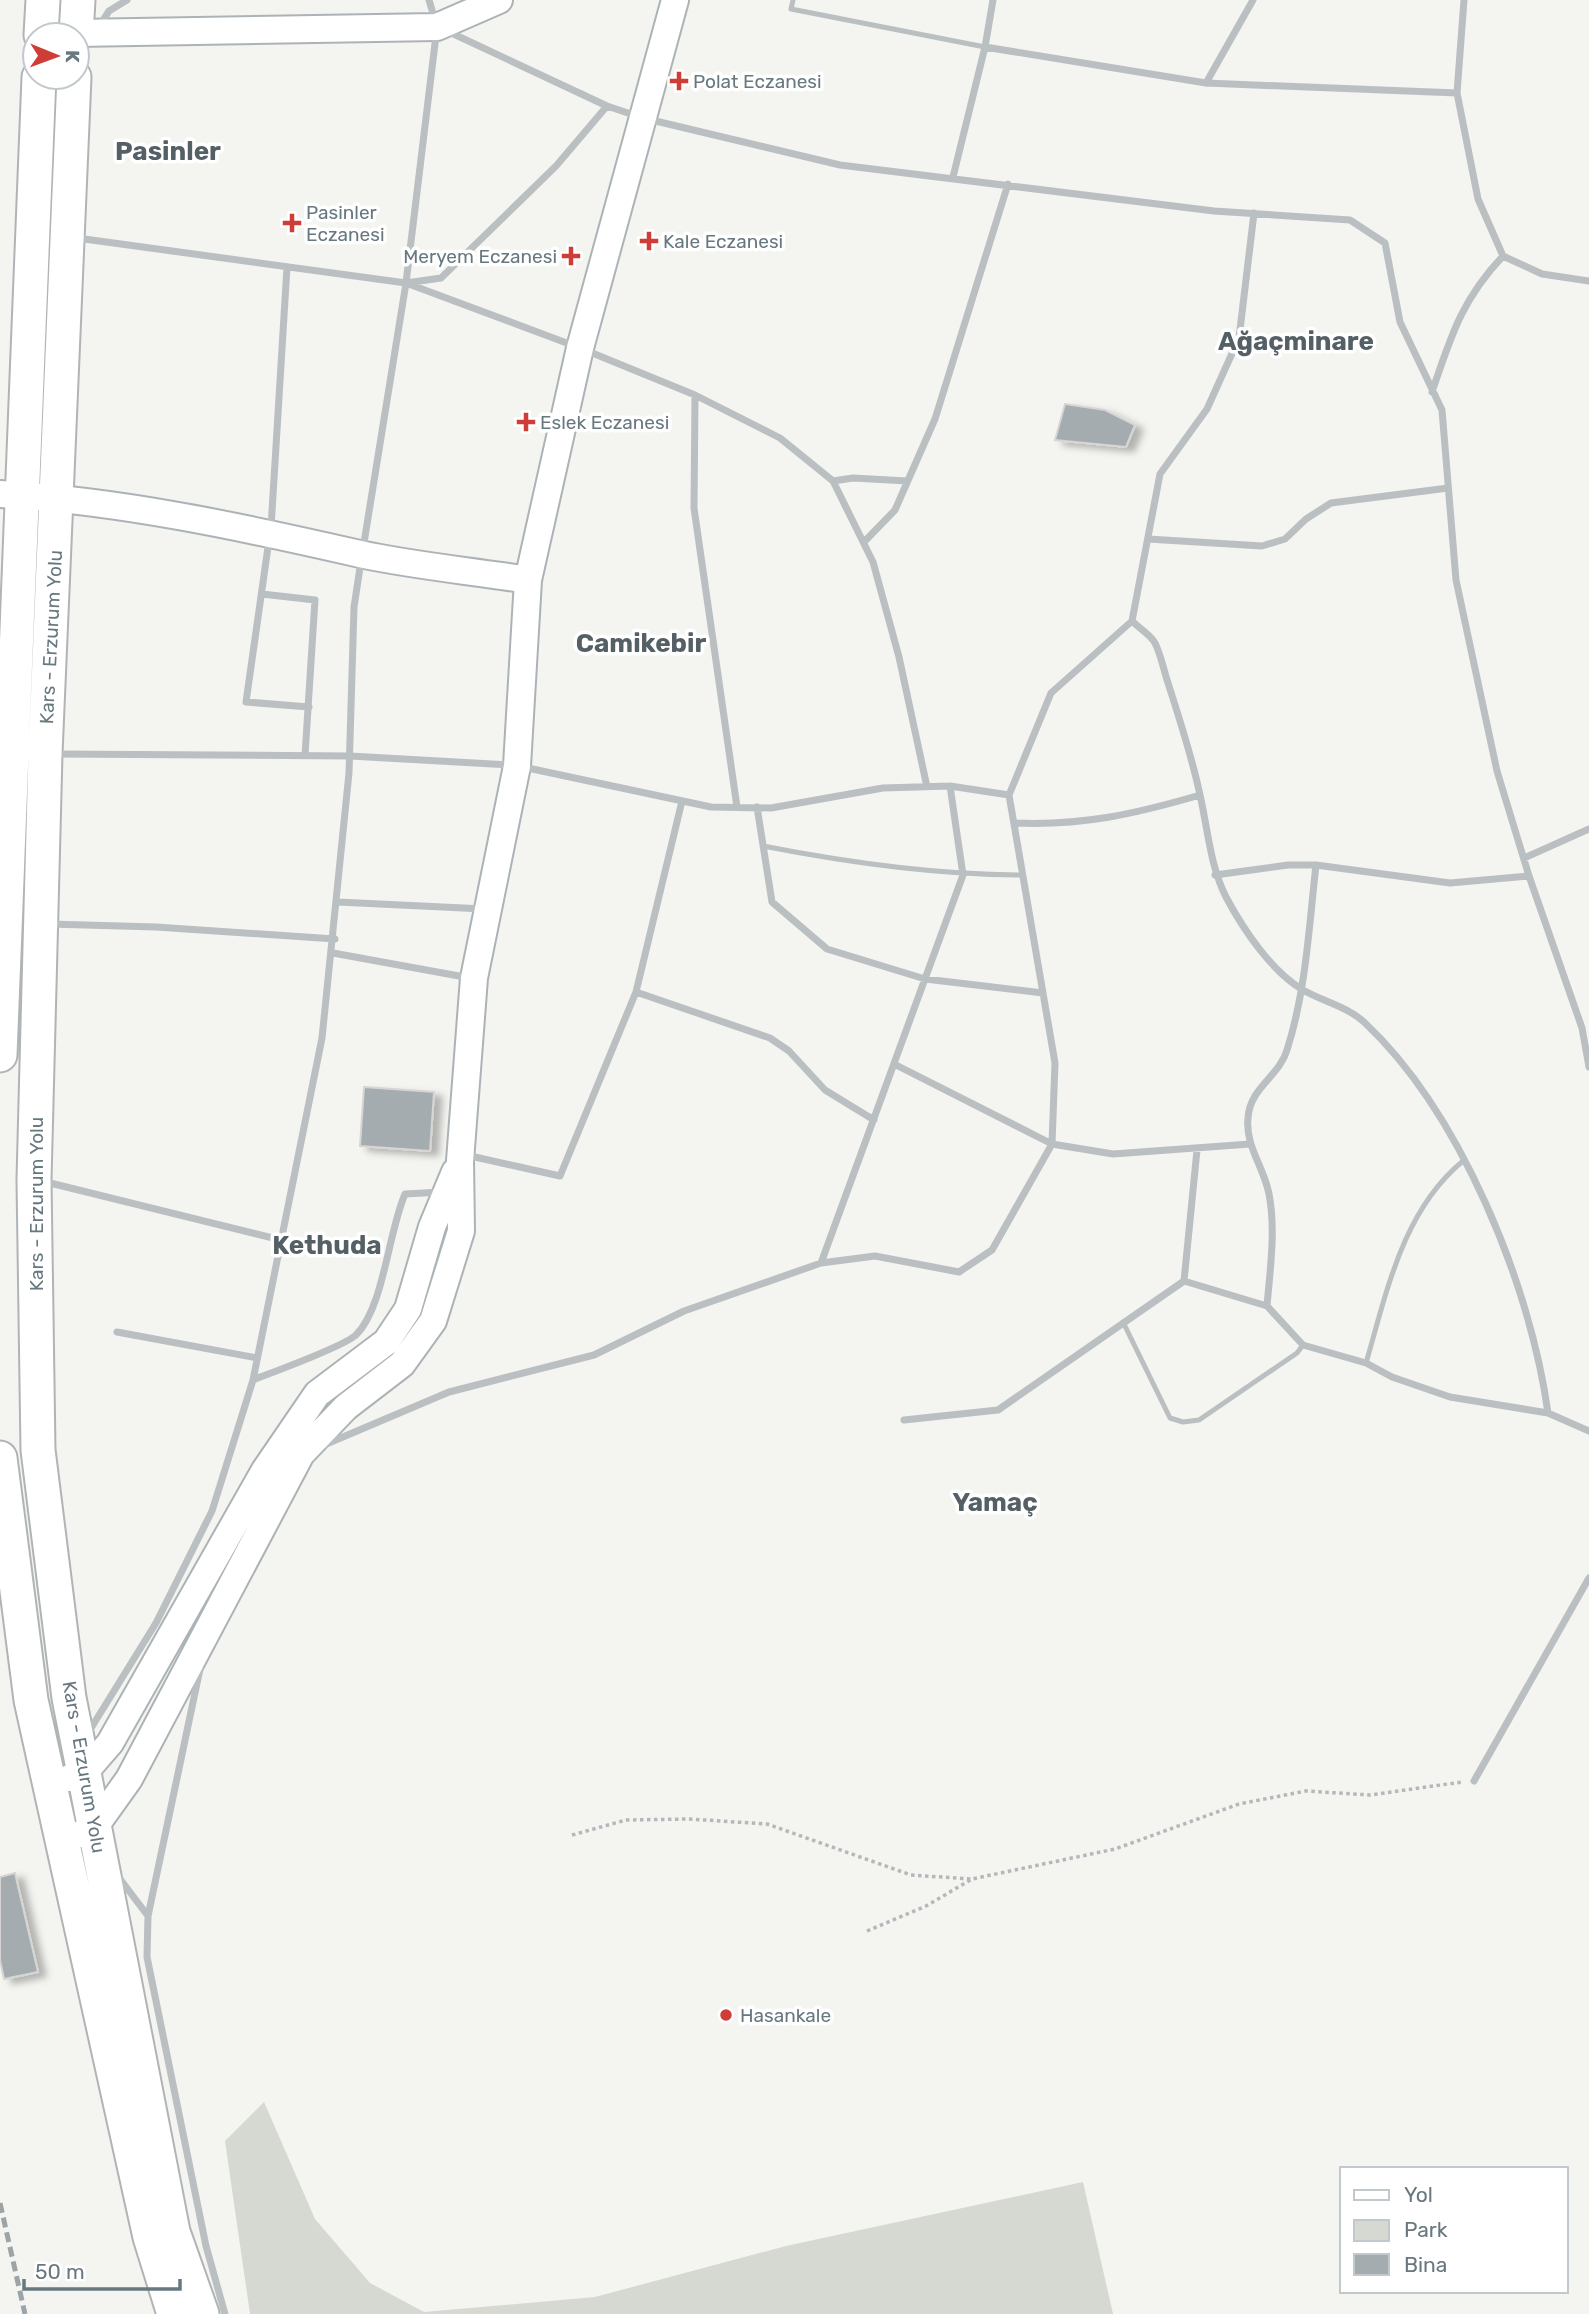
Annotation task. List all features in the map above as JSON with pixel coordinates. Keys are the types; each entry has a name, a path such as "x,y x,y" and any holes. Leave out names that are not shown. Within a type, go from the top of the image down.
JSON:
{"highway":[{"path":"42,21 43,0"},
{"path":"78,0 80,21"},
{"name":"Kars - Erzurum Yolu","path":"0,1055 10,494 38,91"},
{"name":"Kars - Erzurum Yolu","path":"73,91 45,754 34,1180 38,1450 69,1698 173,2232 202,2314"},
{"name":"Kars - Erzurum Yolu","path":"0,1458 31,1700 150,2237 174,2314"}],"street":[{"path":"91,26 109,10 127,0"},
{"path":"81,1759 109,1703 156,1623 212,1511 253,1380 322,1038 335,939 350,756 354,607 407,283 437,27 429,0"},
{"path":"91,34 437,27 499,0"},
{"path":"96,1838 301,1454 346,1406 402,1364 433,1321 461,1231 460,1157 474,978 517,766 528,580 580,348 675,0"},
{"path":"953,177 985,47 993,0"},
{"path":"1206,83 1253,0"},
{"path":"1464,0 1457,93 1478,199 1503,257 1542,274 1589,281"},
{"path":"437,27 607,106 643,118 840,165 1254,213 1350,220 1385,243 1400,322 1442,410 1456,580 1497,771 1529,876 1583,1028 1589,1068"},
{"path":"985,47 1206,83 1457,93"},
{"path":"407,283 441,278 556,166 607,106"},
{"path":"864,542 886,523 934,419 1008,184"},
{"path":"301,1454 449,1392 594,1355 684,1311 821,1263 875,1256 959,1272 992,1250 1052,1144 1055,1063 1009,795 1051,693 1132,621 1160,474 1207,409 1239,338 1254,213"},
{"path":"66,236 407,283 580,348 695,395 779,438 833,481 873,562 899,657 928,787"},
{"path":"1432,391 1457,321 1478,282 1503,257"},
{"path":"287,267 270,533 246,702 309,708"},
{"path":"695,395 694,508 737,807"},
{"path":"833,481 853,478 907,481"},
{"path":"1148,539 1262,546 1285,538 1306,519 1331,503 1448,488"},
{"path":"10,494 58,497 270,533 362,554 528,580"},
{"path":"262,594 315,600 305,755"},
{"path":"1132,621 1154,641 1200,795 1215,876 1234,911 1279,971 1301,989 1360,1018 1413,1075 1443,1119 1491,1221 1526,1313 1542,1367 1548,1413"},
{"path":"45,754 350,756 517,766 710,807 757,807 883,788 950,786 1009,795"},
{"path":"821,1263 963,875 950,786"},
{"path":"1014,823 1098,821 1200,795"},
{"path":"460,1157 561,1176 636,992 682,801"},
{"path":"757,807 772,902 827,949 925,979 1043,993"},
{"path":"1524,858 1589,829"},
{"path":"1215,876 1288,865 1316,865 1450,883 1529,876"},
{"path":"1268,1306 1272,1213 1265,1179 1250,1144 1248,1117 1251,1100 1287,1052 1301,989 1316,865"},
{"path":"338,902 488,909"},
{"path":"42,924 156,927 335,939"},
{"path":"333,953 474,978"},
{"path":"636,992 770,1038 789,1051 825,1090 874,1120"},
{"path":"894,1064 1052,1144 1113,1154 1197,1150 1250,1144"},
{"path":"1184,1281 1197,1150"},
{"path":"50,1786 81,1759 110,1744 265,1470 317,1394 386,1342 408,1309 432,1227 460,1157"},
{"path":"34,1180 281,1240"},
{"path":"253,1380 354,1336 371,1315 397,1213 405,1194 447,1192"},
{"path":"1184,1281 1268,1306 1303,1345 1366,1363 1392,1377 1450,1397 1548,1413 1589,1431"},
{"path":"904,1420 998,1410 1184,1281"},
{"path":"117,1332 257,1359"},
{"path":"1474,1781 1589,1578"},
{"path":"197,1645 200,1667 148,1916 149,1974 206,2246 225,2314"},
{"path":"63,1843 96,1838"},
{"path":"96,1838 148,1916"}],"lane":[{"path":"793,0 792,9 985,47"},
{"path":"763,846 859,863 963,875 1023,874"},
{"path":"1366,1363 1413,1222 1437,1185 1463,1161"},
{"path":"1122,1322 1170,1418 1183,1422 1199,1420 1297,1353 1303,1345"}],"path":[{"path":"572,1835 626,1820 689,1819 767,1824 911,1875 972,1880 1115,1849 1239,1804 1306,1791 1370,1795 1474,1781"},
{"path":"867,1931 926,1906 972,1880"}],"green space":[{"path":"264,2102 315,2219 370,2283 424,2312 595,2297 786,2246 1083,2182 1113,2314 250,2314 225,2141"}],"building":[{"path":"1065,404 1105,410 1135,425 1126,447 1055,440"},
{"path":"364,1087 434,1092 430,1151 360,1146"},
{"path":"15,1873 38,1972 4,1979 0,1960 0,1877"}],"railway":[{"path":"0,2203 25,2314"}],"place":[{"name":"Polat Eczanesi","path":"679,81"},
{"name":"Pasinler Eczanesi","path":"292,223"},
{"name":"Kale Eczanesi","path":"649,241"},
{"name":"Meryem Eczanesi","path":"571,256"},
{"name":"Eslek Eczanesi","path":"526,422"},
{"name":"Hasankale","path":"726,2015"}],"district":[{"name":"Pasinler","path":"168,151"},
{"name":"Ağaçminare","path":"1296,341"},
{"name":"Camikebir","path":"641,643"},
{"name":"Kethuda","path":"327,1245"},
{"name":"Yamaç","path":"995,1502"}]}
